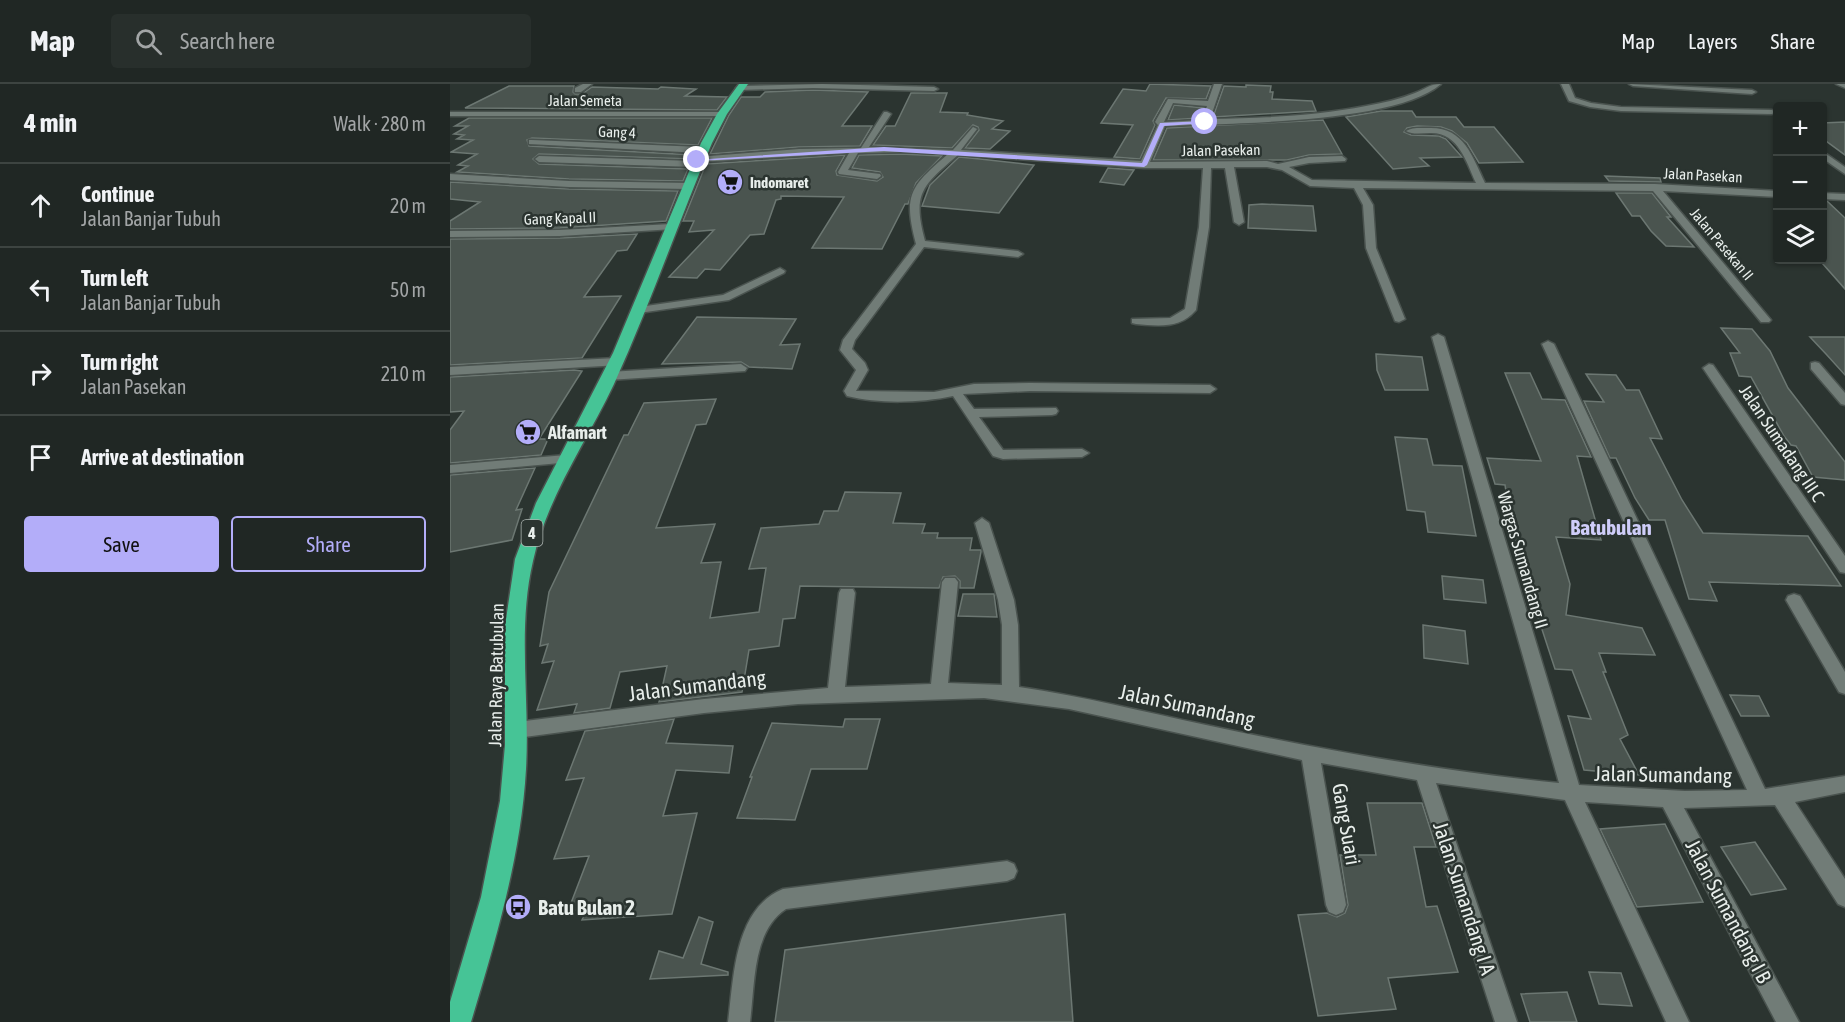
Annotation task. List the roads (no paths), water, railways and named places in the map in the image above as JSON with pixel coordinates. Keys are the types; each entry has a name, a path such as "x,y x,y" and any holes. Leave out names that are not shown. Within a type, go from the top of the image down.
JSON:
{"highway":[{"name":"Jalan Raya Batubulan","path":"457,1022 478,955 502,859 511,807 517,730 514,623 520,578 542,505 613,369 689,186 698,158 720,114 742,86"}],"street":[{"path":"578,90 588,84"},
{"path":"1205,122 1218,84"},
{"path":"1162,124 1249,121 1337,112 1410,98 1430,90 1437,84"},
{"path":"1565,84 1572,99 1590,105 1621,109 1773,114"},
{"path":"1633,84 1752,92"},
{"path":"1744,84 1758,99"},
{"path":"1840,84 1845,86"},
{"path":"742,86 934,89"},
{"path":"1724,90 1730,97"},
{"path":"1144,165 1162,124 1159,122 1171,101 1212,104"},
{"path":"1736,104 1742,112"},
{"path":"1765,105 1773,112"},
{"name":"Jalan Semeta","path":"450,114 720,114"},
{"path":"877,176 842,172 887,114"},
{"path":"973,129 916,193 913,215 921,244 901,275 849,340 846,350 862,370 851,393 864,396 918,397 974,388 1210,390"},
{"path":"1410,131 1443,130 1453,135 1464,149 1482,186"},
{"name":"Gang 4","path":"532,142 698,158"},
{"name":"Jalan Pasekan","path":"698,158 859,149 951,152 1144,165 1280,166 1310,183 1655,187 1773,194"},
{"path":"1826,156 1845,171"},
{"path":"539,159 698,158"},
{"path":"1280,166 1309,160 1342,159"},
{"path":"1229,165 1239,222"},
{"path":"1136,321 1173,322 1181,319 1190,310 1204,227 1207,166"},
{"path":"450,177 601,185 689,186"},
{"path":"1357,185 1368,205 1371,248 1399,319"},
{"name":"Jalan Pasekan II","path":"1655,187 1765,320"},
{"path":"1766,194 1773,201"},
{"path":"1827,196 1844,198"},
{"name":"Gang Kapal II","path":"450,234 560,233 671,227"},
{"path":"921,244 1018,254"},
{"path":"639,310 725,298 780,271"},
{"name":"Wargas Sumandang II","path":"1438,337 1572,794 1678,1022"},
{"path":"1548,344 1770,797 1845,897"},
{"path":"1815,366 1845,401"},
{"path":"450,371 741,368"},
{"name":"Jalan Sumadang III C","path":"1709,368 1845,568"},
{"path":"956,392 998,453 1003,455 1082,453"},
{"path":"971,413 1052,411"},
{"path":"450,469 566,459"},
{"path":"982,524 1006,600 1010,626 1011,693"},
{"path":"939,690 950,582"},
{"path":"836,693 847,593"},
{"path":"1794,600 1845,687"},
{"name":"Jalan Sumandang","path":"517,730 751,700 836,693 939,690 1011,693 1061,701 1231,738 1424,774 1572,794 1669,799 1770,797 1812,793 1845,784"},
{"name":"Gang Suari","path":"1310,752 1336,905"},
{"name":"Jalan Sumandang I A","path":"1424,774 1506,1022"},
{"name":"Jalan Sumandang I B","path":"1669,799 1788,1022"},
{"path":"739,1022 753,936 765,911 774,902 1007,871"}],"place":[{"name":"Indomaret","path":"730,182"},
{"name":"Alfamart","path":"528,432"},
{"name":"Batu Bulan 2","path":"518,907"}],"district":[{"name":"Batubulan","path":"1611,527"}]}
